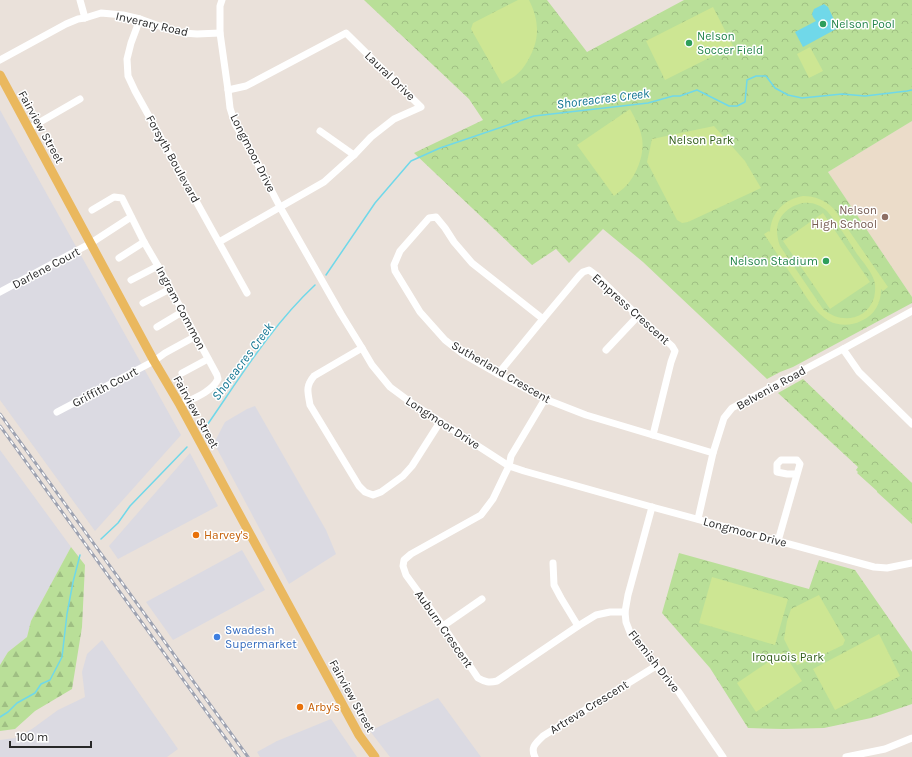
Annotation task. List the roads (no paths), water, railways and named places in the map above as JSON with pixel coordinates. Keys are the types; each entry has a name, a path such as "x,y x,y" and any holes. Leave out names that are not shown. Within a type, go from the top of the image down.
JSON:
{"main road":[{"name":"Fairview Street","path":"0,75 154,361 180,405 359,735 375,757"}],"street":[{"path":"80,0 85,18"},
{"name":"Longmoor Drive","path":"222,0 220,6 220,33 230,108 235,124 341,314 372,366 390,387 412,404 509,466 652,507 874,567 887,568 912,563"},
{"name":"Inverary Road","path":"0,60 66,24 101,13 123,15 140,19 183,33 220,33"},
{"name":"Forsyth Boulevard","path":"140,19 131,43 128,59 128,76 247,293"},
{"name":"Laural Drive","path":"219,242 324,182 354,155 371,137 394,119 421,107 346,33 246,86 228,90"},
{"path":"28,129 80,99"},
{"path":"320,131 354,155"},
{"name":"Ingram Common","path":"92,210 114,197 122,198 218,379 216,384 202,394 180,405"},
{"name":"Sutherland Crescent","path":"543,319 472,263 454,242 436,216 429,218 400,251 394,265 395,271 420,312 445,340 463,354 545,399 586,415 713,453"},
{"name":"Darlene Court","path":"0,292 91,243 131,217"},
{"path":"119,258 144,242"},
{"path":"131,280 158,266"},
{"name":"Empress Crescent","path":"498,374 579,276 583,272 589,270 672,346 675,351 653,435"},
{"path":"143,303 170,289"},
{"path":"157,327 182,312"},
{"name":"Belvenia Road","path":"698,519 713,453 724,418 732,408 912,312"},
{"path":"606,350 638,316"},
{"name":"Griffith Court","path":"57,412 154,361 165,352 196,336"},
{"path":"362,348 314,376 308,383 308,393 310,405 359,486 365,492 373,495 381,492 403,476 412,466 440,422"},
{"path":"844,349 859,372 912,424"},
{"path":"182,373 208,359"},
{"path":"509,466 511,456 545,399"},
{"name":"Auburn Crescent","path":"509,466 493,499 481,515 411,554 404,560 403,566 406,575 478,678 484,682 490,683 497,681 596,615 610,612 625,612"},
{"path":"778,541 797,474"},
{"name":"Flemish Drive","path":"652,507 628,595 625,612 626,622 631,634 678,691 724,757"},
{"path":"553,563 554,585 578,626"},
{"path":"443,626 482,599"},
{"name":"Artreva Crescent","path":"535,757 532,752 535,744 543,736 656,666"},
{"path":"846,757 885,749 912,738"}],"water":[{"name":"Nelson Pool","path":"824,4 828,7 838,28 803,47 795,32 816,21 812,14 814,9"}],"waterway":[{"name":"Shoreacres Creek","path":"326,275 375,203 411,161 440,148 534,116 648,103 673,96 680,96 697,90 729,106 737,106 745,102 747,80 756,76 766,76 775,88 788,95 802,98 842,94 865,96 912,90"},
{"name":"Shoreacres Creek","path":"203,431 269,336 283,318 315,285"},
{"name":"Shoreacres Creek","path":"101,539 118,523 130,506 187,447"},
{"name":"Shoreacres Creek","path":"0,717 8,712 17,703 35,693 41,684 50,680 62,657 67,614 80,555"}],"railway":[{"path":"0,414 248,757"},
{"path":"0,426 239,757"}],"place":[{"name":"Nelson Pool","path":"823,24"},
{"name":"Nelson Soccer Field","path":"689,43"},
{"name":"Nelson High School","path":"885,217"},
{"name":"Nelson Stadium","path":"826,261"},
{"name":"Harvey's","path":"196,535"},
{"name":"Swadesh Supermarket","path":"217,637"},
{"name":"Arby's","path":"300,707"}],"park label":[{"name":"Nelson Park","path":"701,140"},
{"name":"Iroquois Park","path":"788,657"}]}
